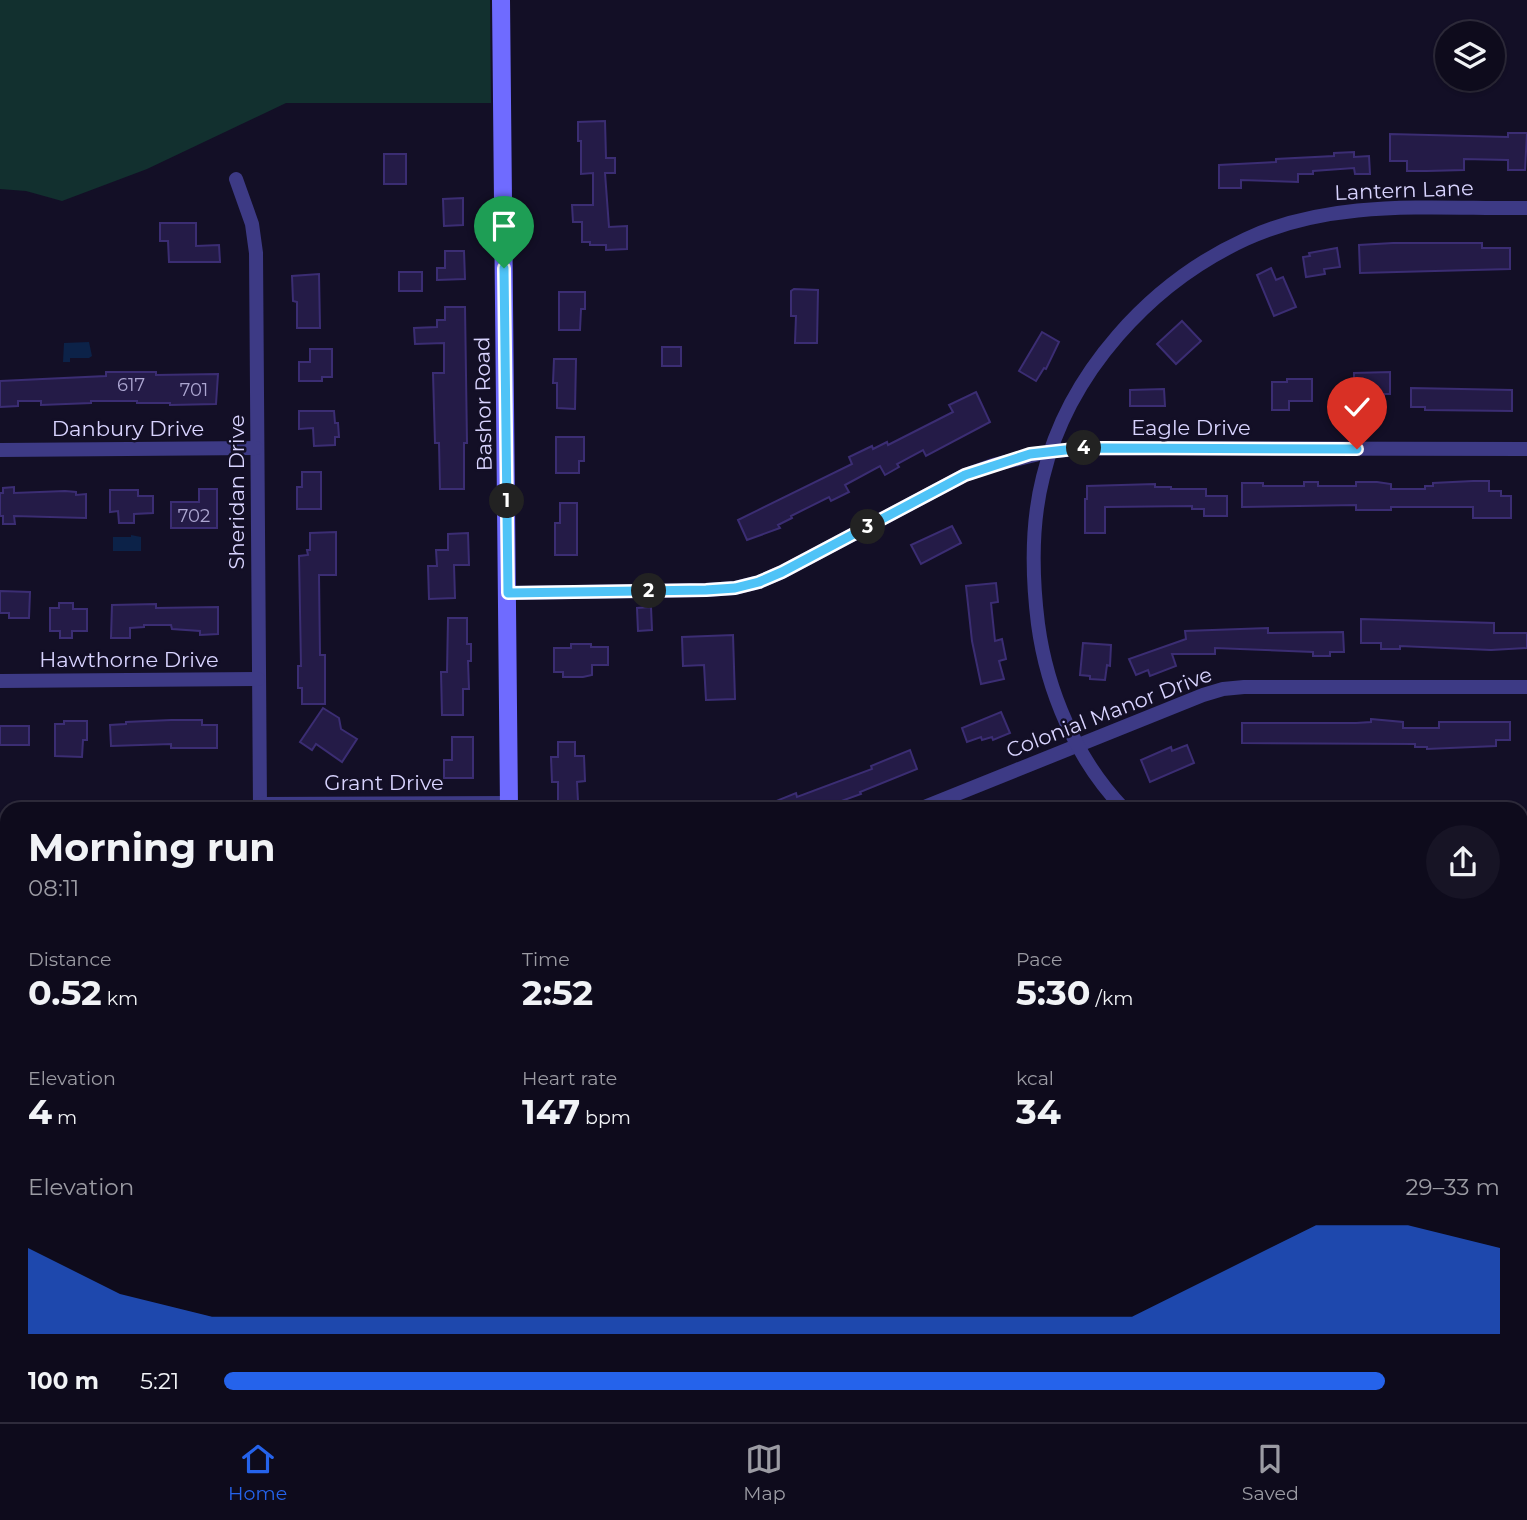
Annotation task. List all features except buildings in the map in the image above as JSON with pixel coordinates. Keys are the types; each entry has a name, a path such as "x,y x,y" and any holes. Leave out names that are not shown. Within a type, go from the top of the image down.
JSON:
{"street":[{"name":"Bashor Road","path":"500,0 509,802"},
{"name":"Sheridan Drive","path":"236,179 253,224 256,253 260,802"},
{"name":"Lantern Lane","path":"1118,802 1101,781 1064,718 1041,645 1035,599 1037,505 1051,451 1086,378 1120,333 1158,294 1200,263 1247,238 1304,220 1358,210 1394,207 1527,208"},
{"name":"Danbury Drive","path":"0,450 256,448"},
{"name":"Eagle Drive","path":"508,593 706,590 735,588 759,582 803,562 965,475 1014,458 1051,451 1103,448 1527,449"},
{"name":"Hawthorne Drive","path":"0,681 258,679"},
{"name":"Colonial Manor Drive","path":"937,802 1223,689 1527,687"}],"green space":[{"path":"0,0 490,0 491,103 286,103 147,169 62,201 26,191 0,189"}],"water":[{"path":"89,342 92,356 70,358 70,362 63,362 64,343"},
{"path":"113,537 141,537 141,551 113,551"}],"route":[{"path":"504,268 508,593 706,590 735,588 759,582 813,557 965,475 1014,458 1051,451 1103,448 1357,449"}]}
